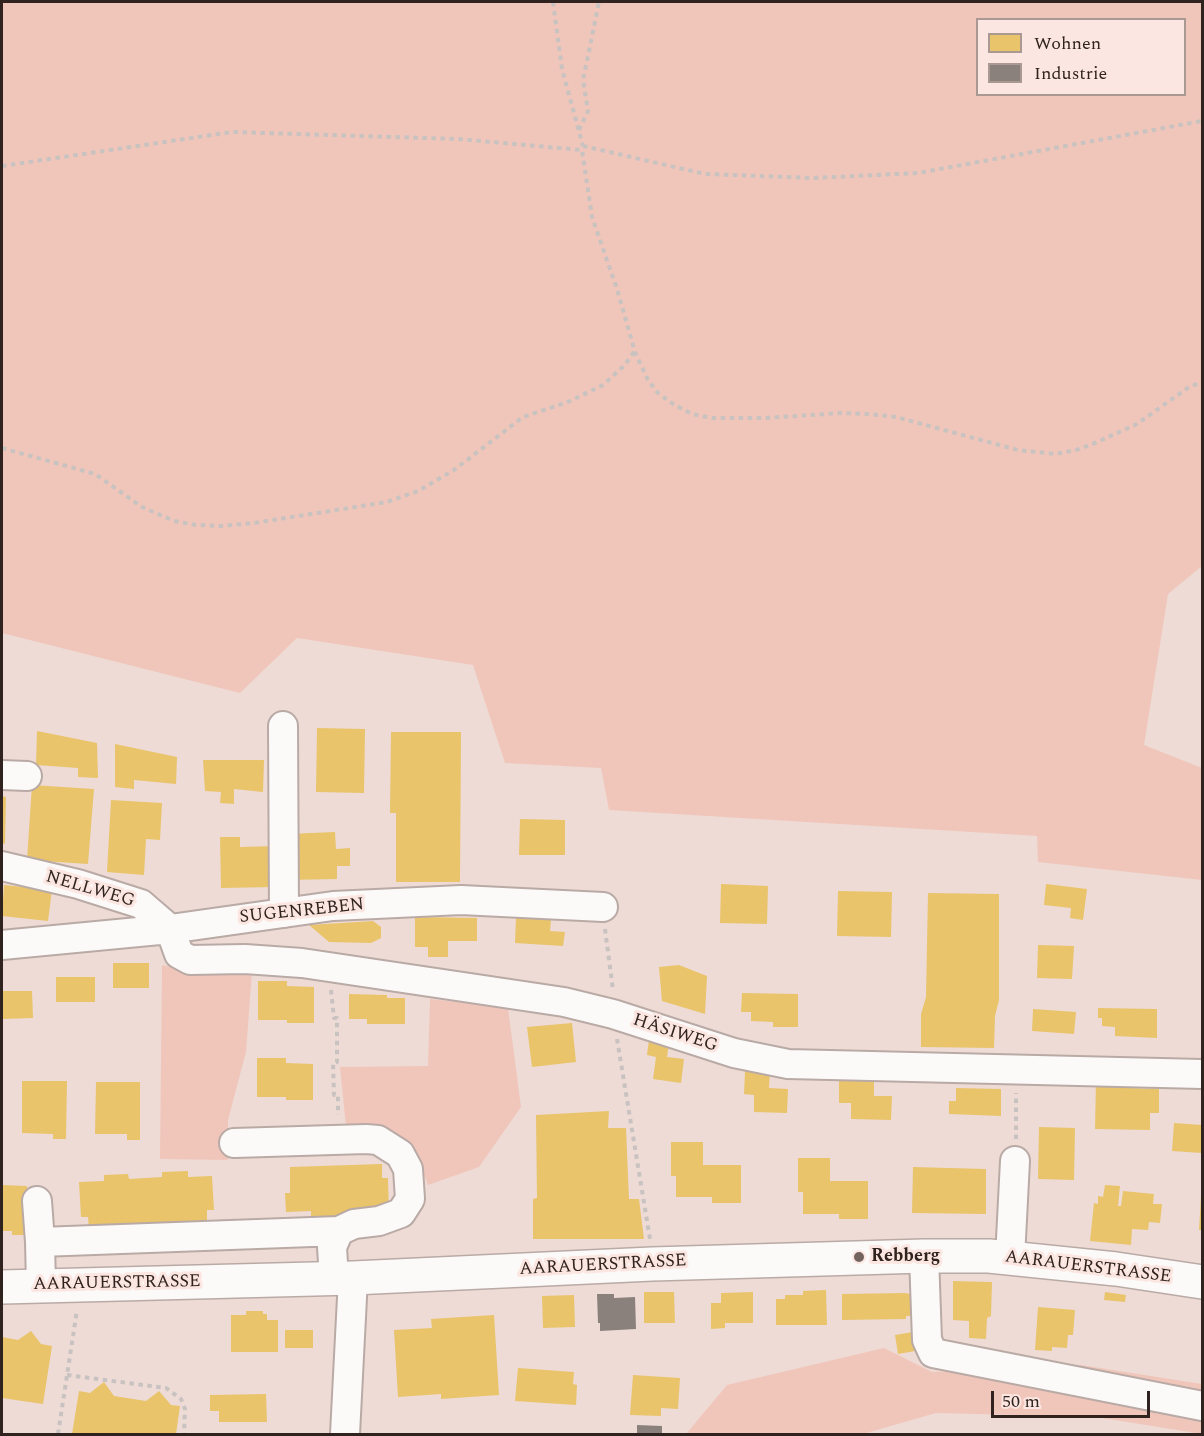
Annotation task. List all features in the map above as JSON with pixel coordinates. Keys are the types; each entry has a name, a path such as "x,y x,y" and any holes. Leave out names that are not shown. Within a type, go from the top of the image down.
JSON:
{"main road":[{"name":"AARAUERSTRASSE","path":"2,1287 344,1279 652,1264 924,1256 989,1256 1116,1269 1203,1282"}],"street":[{"path":"283,726 284,913"},
{"name":"NELLWEG","path":"2,866 78,884 141,904 170,929"},
{"name":"SUGENREBEN","path":"2,945 170,929 333,906 461,900 604,917"},
{"name":"HÄSIWEG","path":"170,929 179,954 190,960 246,959 302,963 564,1002 613,1014 734,1053 788,1064 1203,1074"},
{"path":"40,1242 339,1231 354,1224 379,1221 401,1213 410,1199 411,1184 408,1169 400,1154 378,1140 234,1143"},
{"path":"1010,1258 1015,1161"},
{"path":"37,1201 41,1285"},
{"path":"339,1231 332,1246 344,1279 345,1434"},
{"path":"924,1256 927,1340 933,1353 1195,1408"}],"path":[{"path":"554,2 562,69 583,148 592,217 617,289 634,352 648,380 658,393 673,404 693,414 712,418 736,419 842,413 896,417 1037,453 1055,454 1076,450 1137,424 1189,387 1203,382"},
{"path":"579,130 588,111 583,80 599,2"},
{"path":"2,166 232,132 458,139 583,148 705,174 825,178 918,173 1203,121"},
{"path":"2,448 95,474 142,507 174,520 196,525 221,526 254,523 387,502 410,495 454,470 523,417 568,402 603,385 624,366 634,352"},
{"path":"604,917 613,994"},
{"path":"329,967 334,1018 337,1018 337,1062 333,1063 334,1095 338,1095 339,1115 335,1115 336,1140"},
{"path":"617,1035 646,1225"},
{"path":"1015,1161 1016,1069"},
{"path":"58,1434 76,1315 77,1285"},
{"path":"68,1375 166,1388 181,1399 185,1409 184,1434"}],"shaded area":[{"path":"2,2 1202,2 1202,566 1168,594 1144,745 1202,768 1202,880 1038,862 1037,836 609,810 601,768 505,763 473,665 297,638 240,693 2,633"},
{"path":"162,965 200,973 252,972 246,1052 228,1120 228,1160 160,1159"},
{"path":"430,999 508,1008 521,1107 479,1167 428,1185 413,1145 387,1130 346,1127 340,1067 428,1066"},
{"path":"884,1348 932,1372 1081,1365 1202,1384 1202,1434 1096,1417 936,1413 863,1434 686,1434 727,1385"}],"building: Wohnen":[{"path":"317,728 365,729 364,793 316,792"},
{"path":"37,731 97,743 98,778 78,777 78,768 36,765"},
{"path":"391,732 461,732 460,882 396,882 396,813 390,813"},
{"path":"115,744 177,757 176,784 134,780 134,789 115,787"},
{"path":"203,760 264,760 263,792 234,789 234,804 220,803 221,792 205,791"},
{"path":"32,785 94,789 88,864 27,860"},
{"path":"2,796 6,797 5,844 2,843"},
{"path":"111,800 162,803 160,840 146,839 144,875 107,872"},
{"path":"520,819 565,820 565,855 519,855"},
{"path":"335,832 336,849 350,848 350,866 337,866 337,879 288,880 287,834"},
{"path":"220,837 240,837 240,847 275,846 275,887 221,888"},
{"path":"721,884 768,886 767,924 720,923"},
{"path":"1046,884 1087,889 1083,920 1070,918 1071,908 1044,905"},
{"path":"4,885 52,890 48,921 2,916"},
{"path":"838,891 892,892 891,937 837,936"},
{"path":"928,893 999,894 999,1000 995,1016 994,1048 921,1047 921,1014 926,997"},
{"path":"415,917 477,918 477,941 448,941 448,957 428,957 428,947 415,947"},
{"path":"516,917 551,920 550,931 565,932 563,946 515,943"},
{"path":"373,921 381,927 381,938 371,943 329,942 309,925"},
{"path":"1038,945 1074,946 1072,979 1037,978"},
{"path":"113,963 149,963 149,988 113,988"},
{"path":"679,965 707,976 705,1014 662,1001 659,967"},
{"path":"56,977 95,977 95,1002 56,1002"},
{"path":"258,981 287,981 287,986 314,987 314,1023 258,1020"},
{"path":"2,991 32,991 33,1018 2,1019"},
{"path":"742,993 798,994 798,1027 773,1027 773,1022 751,1021 751,1012 741,1012"},
{"path":"349,994 405,998 405,1024 367,1024 367,1019 349,1019"},
{"path":"1098,1008 1157,1009 1157,1038 1115,1036 1115,1027 1102,1026 1102,1018 1098,1018"},
{"path":"1033,1009 1076,1012 1074,1034 1032,1031"},
{"path":"572,1023 576,1062 532,1067 527,1027"},
{"path":"649,1040 669,1043 667,1057 684,1059 681,1083 653,1079 656,1057 647,1055"},
{"path":"257,1058 286,1058 286,1063 313,1064 313,1100 257,1097"},
{"path":"745,1071 770,1072 769,1088 788,1089 787,1113 754,1112 754,1095 744,1094"},
{"path":"839,1078 874,1080 874,1096 892,1096 891,1120 851,1119 851,1103 839,1103"},
{"path":"22,1081 67,1081 66,1139 53,1139 53,1134 22,1133"},
{"path":"96,1082 140,1082 140,1140 127,1140 127,1134 95,1134"},
{"path":"1096,1082 1122,1082 1128,1088 1159,1089 1159,1113 1150,1113 1150,1130 1095,1129"},
{"path":"956,1088 1001,1089 1001,1116 949,1114 949,1101 956,1101"},
{"path":"609,1111 608,1128 626,1128 629,1199 639,1199 644,1239 533,1239 533,1199 537,1198 536,1115"},
{"path":"1174,1123 1202,1125 1202,1153 1172,1151"},
{"path":"1039,1127 1075,1128 1074,1180 1038,1179"},
{"path":"671,1142 703,1142 703,1165 741,1165 741,1203 712,1203 712,1197 676,1197 676,1176 671,1176"},
{"path":"798,1158 830,1158 830,1181 868,1181 868,1219 839,1219 839,1214 803,1214 803,1192 798,1192"},
{"path":"382,1164 382,1178 388,1178 389,1215 311,1217 311,1211 286,1212 285,1193 290,1193 290,1167"},
{"path":"913,1167 986,1169 986,1214 912,1213"},
{"path":"188,1171 188,1177 212,1176 214,1210 207,1210 207,1224 89,1230 88,1217 81,1217 79,1182 104,1181 104,1175 128,1174 129,1179 162,1177 162,1172"},
{"path":"2,1185 27,1186 27,1235 12,1235 12,1231 2,1231"},
{"path":"1105,1185 1120,1186 1118,1206 1121,1206 1123,1191 1154,1194 1153,1204 1162,1204 1160,1223 1149,1222 1148,1230 1132,1229 1131,1245 1090,1241 1094,1203 1098,1204 1098,1196 1103,1197"},
{"path":"1201,1196 1202,1230 1199,1230"},
{"path":"953,1281 992,1282 991,1316 987,1318 986,1339 969,1338 969,1321 953,1320"},
{"path":"826,1290 827,1325 776,1325 776,1299 785,1299 785,1295 803,1295 803,1291"},
{"path":"644,1292 674,1292 675,1323 644,1323"},
{"path":"753,1292 753,1323 725,1323 725,1328 711,1329 711,1303 721,1303 721,1293"},
{"path":"1105,1292 1126,1295 1125,1302 1104,1300"},
{"path":"905,1293 915,1295 915,1316 906,1316 906,1319 842,1320 842,1294"},
{"path":"574,1295 575,1327 543,1328 542,1296"},
{"path":"1038,1307 1075,1310 1073,1335 1068,1335 1067,1348 1052,1347 1052,1351 1035,1350"},
{"path":"246,1311 263,1311 263,1314 267,1314 267,1320 278,1320 278,1352 231,1352 231,1315 246,1315"},
{"path":"494,1315 499,1395 441,1399 441,1394 398,1397 394,1330 432,1328 431,1319"},
{"path":"285,1330 313,1330 313,1348 285,1348"},
{"path":"31,1331 41,1344 52,1346 43,1404 2,1398 2,1337 18,1340"},
{"path":"913,1332 915,1351 898,1354 895,1335"},
{"path":"518,1368 574,1372 573,1384 577,1385 576,1405 515,1401"},
{"path":"633,1375 680,1378 678,1409 661,1408 661,1416 630,1415"},
{"path":"104,1382 114,1396 146,1401 159,1391 171,1405 180,1406 176,1434 72,1434 79,1391 90,1393"},
{"path":"266,1394 267,1422 219,1422 219,1411 210,1411 210,1395"}],"building: Industrie":[{"path":"597,1294 614,1294 614,1298 635,1297 636,1329 600,1331"},
{"path":"637,1425 662,1426 662,1434 637,1434"}],"place":[{"name":"Rebberg","path":"859,1257"}]}
